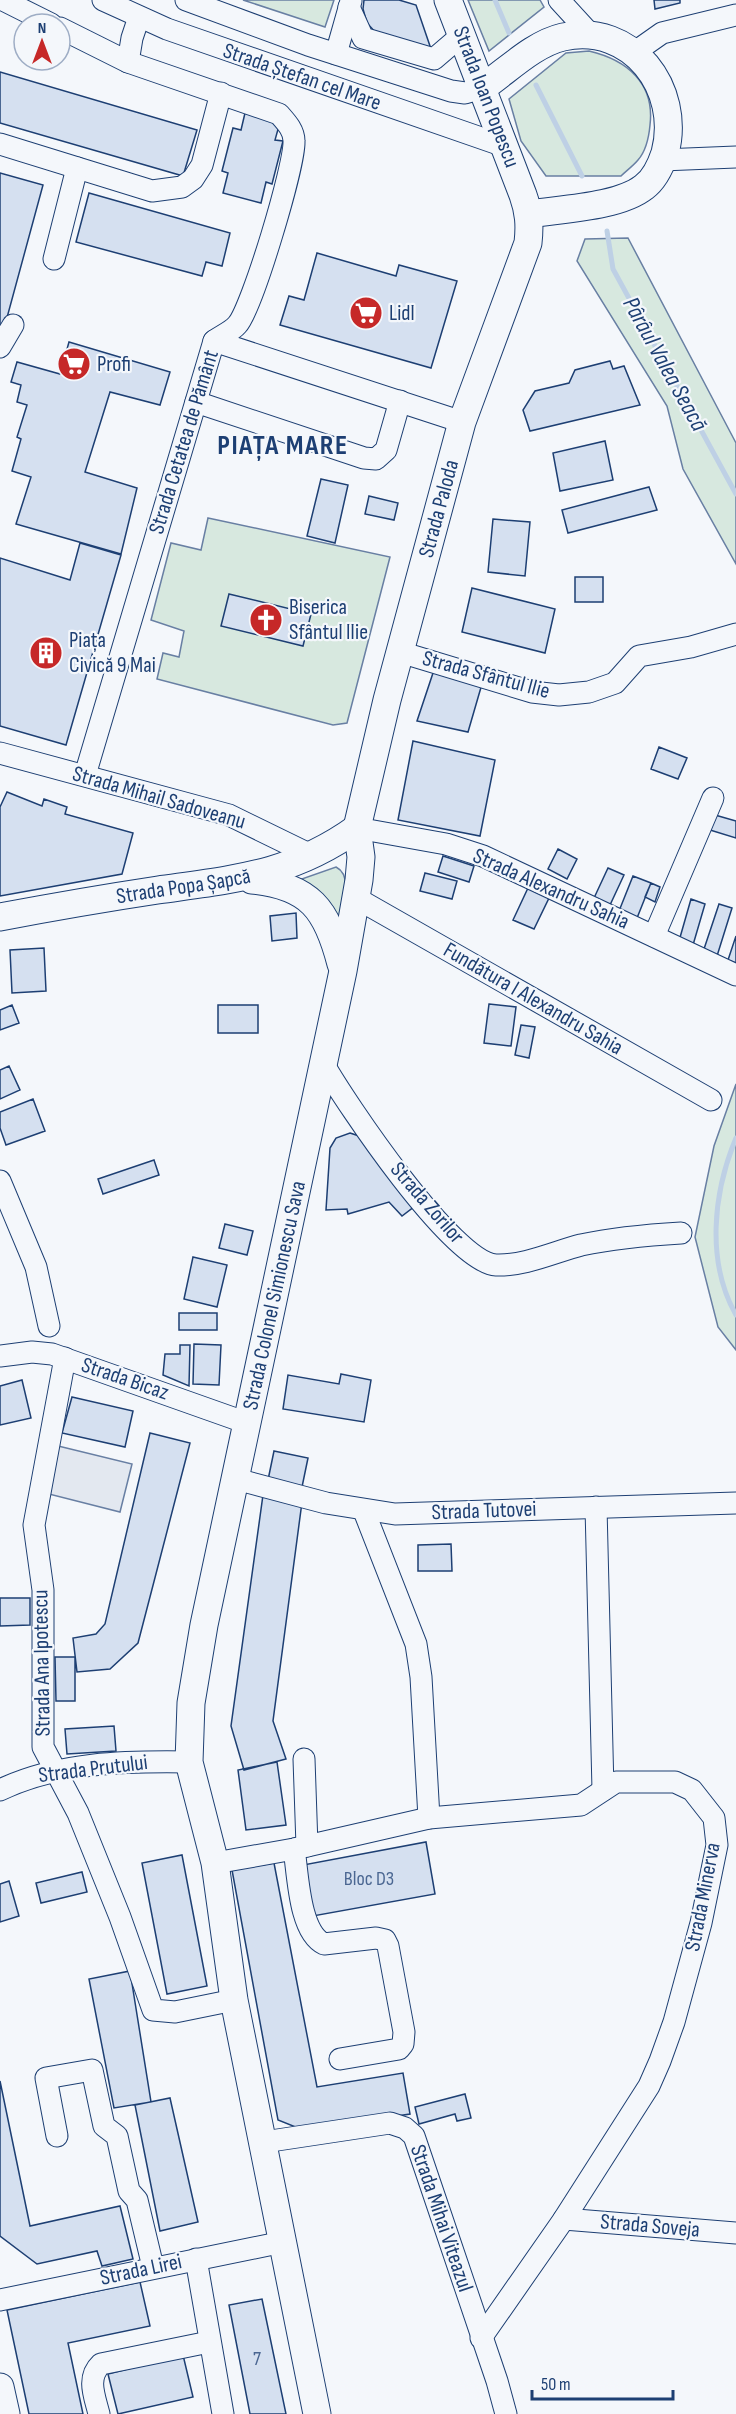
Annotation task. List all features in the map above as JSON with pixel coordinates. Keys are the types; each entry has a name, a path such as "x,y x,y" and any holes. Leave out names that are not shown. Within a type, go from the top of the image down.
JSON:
{"main road":[{"name":"Strada Ioan Popescu","path":"448,0 527,204"},
{"path":"482,88 539,47 563,38 592,36 615,40 635,52 660,84 668,112 668,140 662,160 645,187 633,194 572,207 527,204"},
{"name":"Strada Paloda","path":"357,828 400,652 462,422 528,243 527,204"},
{"name":"Strada Popa Șapcă","path":"0,917 241,878 285,867 313,856 357,828"},
{"name":"Strada Colonel Simionescu Sava","path":"189,1762 190,1722 195,1681 343,971 361,857 357,828"},
{"path":"241,878 276,882 297,889 317,906 328,923 343,971"},
{"path":"189,1762 215,1863 234,2000 317,2414"},
{"path":"0,2387 6,2414"}],"street":[{"path":"3,0 27,12"},
{"name":"Strada Ștefan cel Mare","path":"103,0 167,29 504,146"},
{"name":"Strada Ștefan cel Mare","path":"186,0 336,54 451,92 465,93 482,88"},
{"path":"559,0 592,36"},
{"path":"336,54 350,3"},
{"path":"350,3 363,38 434,59 462,35"},
{"path":"635,52 662,33 736,15"},
{"path":"129,62 132,38 139,16"},
{"name":"Strada Cetatea de Pământ","path":"72,34 129,62 279,114 290,126 294,140 286,184 247,306 237,325 214,340 84,775"},
{"path":"0,144 152,191 182,187 193,179 202,165 221,93"},
{"path":"662,160 736,157"},
{"path":"54,259 77,168"},
{"path":"0,347 13,325"},
{"path":"214,340 462,422"},
{"path":"196,402 364,458 376,459 386,450 400,401"},
{"name":"Strada Sfântul Ilie","path":"400,652 531,692 560,695 589,692 615,683 639,657 736,634"},
{"name":"Strada Mihail Sadoveanu","path":"0,753 229,815 313,856"},
{"path":"654,936 675,882 692,854 713,798"},
{"name":"Strada Alexandru Sahia","path":"357,828 446,844 483,856 736,975"},
{"name":"Fundătura I Alexandru Sahia","path":"356,898 711,1100"},
{"name":"Strada Zorilor","path":"323,1063 345,1100 415,1194 471,1252 494,1265 519,1263 582,1245 628,1237 681,1233"},
{"path":"0,1181 36,1267 49,1326"},
{"name":"Strada Bicaz","path":"0,1356 32,1352 65,1358 247,1424"},
{"name":"Strada Ana Ipotescu","path":"65,1358 34,1525 43,1590 43,1747 78,1813 120,1917 153,2010 175,2012 234,2000"},
{"name":"Strada Tutovei","path":"236,1479 364,1511 395,1514 736,1503"},
{"path":"596,1507 603,1790"},
{"path":"364,1511 416,1644 422,1677 429,1818"},
{"path":"304,1759 300,1847 303,1907 312,1935 324,1944 376,1938 386,1940 404,2032 403,2044 399,2049 340,2059"},
{"name":"Strada Prutului","path":"0,1790 27,1777 56,1770 136,1761 189,1762"},
{"name":"Strada Minerva","path":"215,1863 300,1847 429,1818 581,1805 616,1782 675,1782 692,1790 714,1818 717,1845 701,1923 674,2022 649,2086 564,2219 481,2338"},
{"path":"57,2136 45,2078 92,2070 104,2126 117,2136 129,2191 136,2200 153,2267"},
{"name":"Strada Mihai Viteazul","path":"264,2142 390,2123 405,2128 414,2136 497,2381 506,2414"},
{"name":"Strada Soveja","path":"564,2219 736,2233"},
{"name":"Strada Lirei","path":"0,2300 283,2242"},
{"path":"196,2259 223,2414"},
{"path":"99,2414 93,2378 95,2370 101,2364 209,2342"}],"shaded area":[{"path":"243,0 334,0 325,27"},
{"path":"468,0 540,0 544,7 489,51"},
{"path":"589,51 615,60 626,67 643,86 650,110 650,129 645,148 638,160 621,176 546,176 521,141 509,99 566,53"},
{"path":"628,238 736,443 736,564 683,469 667,406 577,261 585,239"},
{"path":"208,518 390,557 347,723 333,725 157,679 163,653 179,657 184,631 151,620 171,543 201,550"},
{"path":"336,867 341,871 346,884 339,921 296,881"},
{"path":"736,1084 736,1350 718,1327 695,1237 714,1146"},
{"path":"50,1444 132,1464 120,1512 41,1492"}],"building":[{"path":"364,0 399,0 416,5 431,49 376,33 367,23 363,9"},
{"path":"654,0 680,0 680,3 655,9"},
{"path":"0,72 197,130 183,176 0,123"},
{"path":"245,113 280,122 275,140 283,141 272,184 266,182 261,203 223,193 228,173 222,171 233,128 241,130"},
{"path":"0,173 43,185 5,325 0,327"},
{"path":"89,193 230,233 222,266 206,262 202,276 76,242"},
{"name":"Lidl","path":"317,253 396,276 399,265 457,281 431,368 280,325 289,296 304,300"},
{"path":"69,342 170,372 160,405 110,392 85,472 137,488 121,554 16,524 31,477 12,471 21,439 17,437 27,405 17,402 21,385 11,382 17,362 60,374"},
{"path":"610,361 613,369 624,366 640,405 530,431 523,410 535,391 569,383 575,370"},
{"path":"605,441 613,480 560,491 553,453"},
{"path":"321,479 348,485 335,543 307,536"},
{"path":"649,487 657,510 568,533 562,510"},
{"path":"369,496 398,503 394,520 365,514"},
{"path":"493,519 530,522 525,576 488,572"},
{"name":"Piața Civică 9 Mai","path":"80,543 121,555 66,745 0,726 0,558 70,580"},
{"path":"575,577 603,577 603,602 575,602"},
{"path":"472,588 555,609 545,653 462,632"},
{"name":"Biserica Sfântul Ilie","path":"229,594 311,614 303,646 221,626"},
{"path":"436,664 484,677 468,732 417,721"},
{"path":"413,741 495,760 480,836 398,820"},
{"path":"659,747 687,758 678,779 651,769"},
{"path":"7,792 42,806 44,799 67,807 65,814 133,833 122,874 0,896 0,807"},
{"path":"715,815 736,821 736,838 710,830"},
{"path":"558,849 577,859 567,879 548,869"},
{"path":"443,856 474,866 469,882 438,872"},
{"path":"608,868 624,875 610,905 594,898"},
{"path":"425,873 457,881 452,899 420,891"},
{"path":"633,876 651,883 637,918 619,911"},
{"path":"651,883 660,887 655,902 645,897"},
{"path":"528,888 549,898 534,929 513,920"},
{"path":"691,899 705,904 693,945 679,941"},
{"path":"719,904 732,908 717,956 703,952"},
{"path":"296,913 297,938 272,941 270,916"},
{"path":"736,936 736,963 728,960"},
{"path":"44,948 46,991 12,993 10,950"},
{"path":"489,1004 516,1007 511,1046 484,1043"},
{"path":"12,1005 19,1023 0,1030 0,1010"},
{"path":"218,1005 258,1005 258,1033 218,1033"},
{"path":"521,1025 535,1027 529,1058 515,1055"},
{"path":"9,1066 20,1090 0,1099 0,1070"},
{"path":"33,1099 45,1131 6,1145 0,1128 0,1112"},
{"path":"350,1133 362,1137 415,1206 402,1216 389,1202 348,1214 347,1209 326,1210 330,1148 336,1138"},
{"path":"154,1160 159,1175 103,1194 98,1179"},
{"path":"225,1224 253,1231 247,1255 219,1248"},
{"path":"193,1257 227,1265 217,1307 184,1299"},
{"path":"179,1313 217,1313 217,1330 179,1330"},
{"path":"194,1344 221,1345 219,1385 193,1384"},
{"path":"180,1345 190,1345 189,1386 163,1375 165,1354 180,1354"},
{"path":"341,1374 371,1380 364,1422 283,1409 288,1375 339,1384"},
{"path":"22,1380 31,1418 0,1425 0,1386"},
{"path":"72,1397 133,1411 125,1447 62,1433"},
{"path":"150,1433 190,1443 138,1643 110,1669 77,1672 73,1638 96,1634 105,1624"},
{"path":"274,1451 308,1458 302,1487 268,1480"},
{"path":"263,1495 302,1502 273,1721 286,1759 244,1770 231,1726"},
{"path":"451,1544 452,1571 418,1571 418,1545"},
{"path":"0,1598 30,1598 30,1625 0,1626"},
{"path":"55,1657 75,1657 75,1701 56,1701"},
{"path":"114,1726 116,1751 67,1754 65,1729"},
{"path":"277,1762 286,1825 246,1830 238,1770"},
{"path":"426,1842 435,1894 313,1916 303,1865"},
{"path":"182,1855 207,1986 167,1994 142,1863"},
{"path":"274,1863 317,2087 403,2073 410,2114 303,2130 278,2120 232,1870"},
{"path":"82,1872 87,1892 41,1903 36,1883"},
{"path":"9,1881 19,1916 0,1922 0,1884"},
{"path":"130,1971 151,2102 114,2108 89,1979"},
{"path":"0,2081 30,2226 120,2206 133,2259 102,2266 97,2251 37,2264 0,2236"},
{"path":"465,2094 471,2118 457,2121 455,2114 419,2124 415,2107"},
{"path":"170,2098 198,2222 160,2231 135,2105"},
{"path":"140,2282 150,2326 68,2343 83,2414 29,2414 7,2310"},
{"path":"262,2299 286,2414 250,2414 229,2305"},
{"path":"183,2355 193,2397 118,2414 108,2374"}],"waterway":[{"name":"Pârâul Valea Seacă","path":"495,0 509,33"},
{"name":"Pârâul Valea Seacă","path":"536,85 582,176"},
{"name":"Pârâul Valea Seacă","path":"607,231 613,269 736,494"},
{"name":"Pârâul Valea Seacă","path":"736,1138 722,1181 716,1227 720,1273 726,1294 736,1315"}],"place":[{"name":"Lidl","path":"366,313"},
{"name":"Profi","path":"74,364"},
{"name":"Biserica Sfântul Ilie","path":"266,620"},
{"name":"Piața Civică 9 Mai","path":"46,653"}],"district":[{"name":"PIAȚA MARE","path":"283,445"}]}
